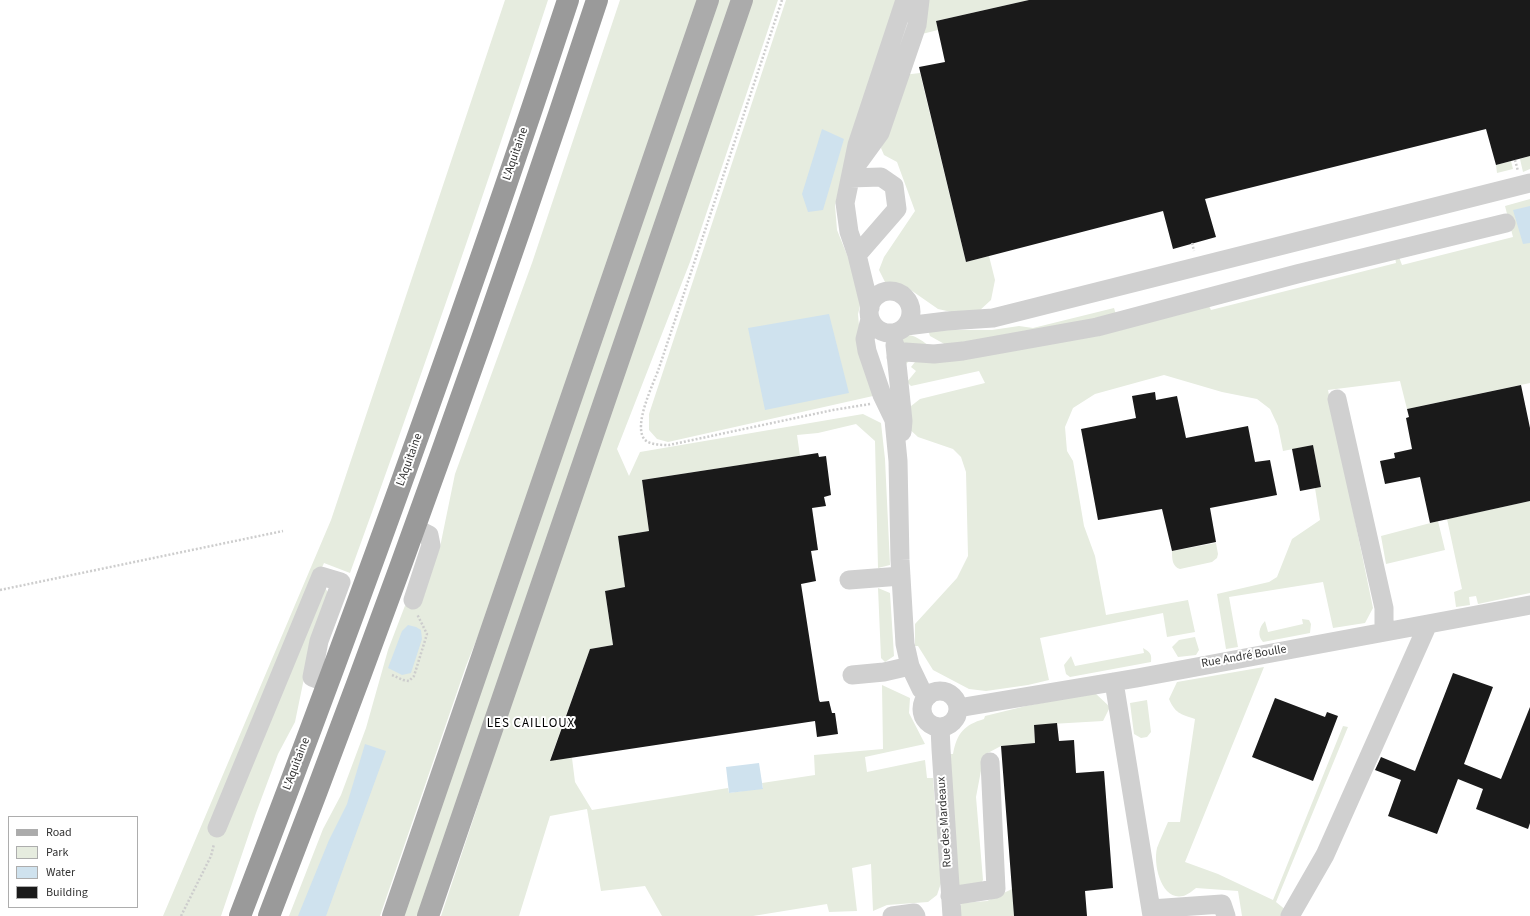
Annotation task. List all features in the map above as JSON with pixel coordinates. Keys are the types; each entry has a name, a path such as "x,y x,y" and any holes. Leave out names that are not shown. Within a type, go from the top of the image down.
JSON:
{"highway":[{"name":"L'Aquitaine","path":"240,916 328,683 453,337 568,0"},
{"path":"269,916 415,528 485,332 597,0"}],"main road":[{"path":"394,916 708,0"},
{"path":"428,916 742,0"}],"street":[{"path":"898,461 903,420 896,357 885,324 849,232 845,203 863,126 905,0"},
{"path":"850,178 857,164 880,133 917,25 920,0"},
{"path":"850,178 881,177 894,186 897,209 857,255"},
{"path":"885,324 993,318 1530,183"},
{"path":"896,357 905,352 934,354 963,351 1097,327 1290,276 1506,223"},
{"path":"857,255 869,279 882,292"},
{"path":"947,321 926,311 908,300 903,295 896,292 882,292 874,298 885,324 940,347 963,351"},
{"path":"908,300 912,313 910,320 885,324 865,339 867,350 885,401 894,420 898,461 901,576 905,644 910,666 921,689 928,696"},
{"path":"1338,399 1384,608 1384,632"},
{"path":"413,600 431,545 429,535 415,528"},
{"path":"217,828 321,576 341,582 319,641 312,677 328,683"},
{"path":"849,580 901,576"},
{"name":"Rue André Boulle","path":"958,708 1114,682 1530,605"},
{"path":"1290,916 1325,855 1428,624"},
{"path":"852,675 884,672 910,666"},
{"path":"1114,682 1152,912 1222,904 1226,916"},
{"path":"938,691 944,691 954,697 958,708 955,719 951,723 940,727 930,724 924,716 922,705 928,696 938,691"},
{"name":"Rue des Mardeaux","path":"940,727 952,916"},
{"path":"950,896 996,889 990,762"},
{"path":"892,916 914,913 916,916"}],"path":[{"path":"782,0 662,361 644,410 641,422 642,435 651,443 661,446 669,445 833,410 885,401"},
{"path":"0,590 283,531"},
{"path":"392,675 408,681 414,676 427,634 417,614 413,600"},
{"path":"181,916 211,856 217,828"}],"green space":[{"path":"505,0 548,0 451,287 350,573 324,563 314,585 325,588 330,595 308,659 295,722 278,754 221,916 163,916 331,520"},
{"path":"620,0 699,0 493,598 466,666 380,916 289,916 323,829 341,795 366,728 388,650 406,603 418,604 440,547 455,474 532,263"},
{"path":"717,0 733,0 418,916 403,916"},
{"path":"751,0 778,0 690,262 617,449 629,476 640,452 863,414 881,423 885,459 890,565 878,568 875,441 856,424 818,433 797,435 800,456 642,480 649,531 619,536 625,587 605,591 613,645 590,649 550,760 572,758 575,782 592,810 728,788 729,793 763,788 762,783 815,775 814,755 883,749 882,685 910,698 909,713 925,744 865,757 867,772 925,760 927,778 933,778 941,883 937,895 928,902 887,905 873,911 871,864 852,868 857,911 829,912 827,904 753,916 662,916 645,886 601,891 587,809 550,816 519,916 441,916 548,588"},
{"path":"786,0 902,0 844,171 835,205 837,230 862,292 858,314 861,349 873,396 668,442 657,439 649,430 649,414"},
{"path":"925,0 1029,0 936,21 938,30 918,35"},
{"path":"920,73 966,262 989,256 995,280 991,300 979,311 956,313 938,309 905,286 885,282 879,270 884,257 915,211 897,162 884,155 881,148 903,75"},
{"path":"1530,156 1530,169 1523,172 1520,159"},
{"path":"1511,161 1513,169 1497,173 1496,165"},
{"path":"1530,199 1530,383 1407,409 1400,381 1328,390 1373,608 1365,623 1333,628 1323,582 1229,597 1238,647 1226,649 1217,594 1269,582 1277,577 1292,539 1320,520 1315,488 1321,487 1313,445 1283,451 1278,426 1270,409 1257,399 1222,392 1164,375 1095,394 1073,408 1065,427 1067,451 1073,461 1084,526 1095,556 1106,615 1188,600 1195,632 1167,637 1163,613 1040,638 1049,680 1028,685 986,691 969,689 933,670 918,646 915,646 915,624 957,578 968,556 966,472 961,457 953,449 918,437 907,427 906,410 920,399 985,383 979,371 911,386 907,382 916,371 911,367 915,362 911,359 902,368 903,361 914,356 923,358 960,357 1136,325 1209,306 1211,310 1396,263 1395,257 1399,257 1402,265 1513,237 1505,206"},
{"path":"1114,308 1117,318 948,346 930,336 929,333 930,330 992,330 1019,326 1033,328"},
{"path":"906,335 915,337 928,345 901,348 900,339"},
{"path":"1530,501 1530,593 1478,604 1476,596 1469,597 1470,605 1456,607 1454,592 1462,589 1447,519"},
{"path":"1438,521 1445,550 1386,564 1381,536"},
{"path":"1216,543 1218,554 1217,558 1212,562 1180,569 1175,566 1172,559 1172,551"},
{"path":"878,588 890,593 894,656 885,662 881,658"},
{"path":"1302,619 1309,620 1311,624 1310,633 1263,642 1261,640 1259,634 1261,626 1265,621 1268,632 1303,624"},
{"path":"1195,637 1199,650 1196,655 1178,657 1172,647 1179,640"},
{"path":"1143,648 1150,654 1151,662 1070,677 1066,674 1064,665 1071,656 1075,666 1144,653"},
{"path":"1264,667 1185,862 1218,874 1273,900 1343,726 1348,727 1276,902 1292,915 1291,916 1242,916 1238,891 1196,888 1189,894 1175,896 1169,893 1164,887 1160,880 1156,863 1157,848 1168,822 1180,822 1195,719 1185,716 1176,710 1171,704 1169,699 1177,682"},
{"path":"1095,693 1110,707 1103,721 1034,725 1035,743 1001,746 984,755 976,797 983,880 979,886 957,887 950,754 953,754 959,735 966,727 984,719 985,716 1026,706"},
{"path":"1147,700 1151,732 1147,737 1141,738 1134,734 1130,703"},
{"path":"1012,889 1014,916 960,916 959,908 962,903 987,901"}],"water":[{"path":"822,129 844,139 823,210 808,212 802,194"},
{"path":"1530,206 1530,243 1523,244 1513,210"},
{"path":"829,314 849,393 765,410 748,328"},
{"path":"408,625 421,630 422,639 411,673 402,675 388,668 402,631"},
{"path":"365,744 386,751 326,916 298,916 329,840 347,804"},
{"path":"759,763 763,789 729,793 726,767"}],"building":[{"path":"1029,0 1530,0 1530,156 1496,165 1486,129 1205,199 1216,237 1173,249 1163,211 966,262 919,67 945,62 936,21"},
{"path":"1521,385 1530,428 1530,501 1430,523 1420,477 1385,484 1380,461 1395,458 1394,453 1412,449 1406,418 1409,417 1407,409"},
{"path":"1155,392 1156,400 1177,396 1186,438 1248,426 1255,462 1270,460 1277,495 1210,508 1216,542 1172,551 1162,509 1098,520 1081,429 1136,418 1132,396"},
{"path":"1313,445 1321,487 1300,491 1292,449"},
{"path":"818,453 819,457 826,456 831,495 824,497 826,506 812,508 818,550 811,551 816,581 801,584 819,700 820,702 829,701 832,713 835,713 838,734 817,737 815,721 550,761 590,649 613,645 605,591 625,587 618,536 649,531 642,480"},
{"path":"1453,673 1493,687 1464,764 1501,779 1530,707 1530,823 1528,829 1476,809 1483,789 1458,779 1437,834 1388,816 1401,780 1375,770 1381,757 1415,771"},
{"path":"1275,698 1325,717 1327,712 1338,716 1313,781 1252,757"},
{"path":"1057,723 1059,741 1074,740 1076,773 1104,771 1113,888 1085,891 1087,916 1014,916 1001,746 1035,743 1034,725"}],"district":[{"name":"LES CAILLOUX","path":"531,724"}]}
